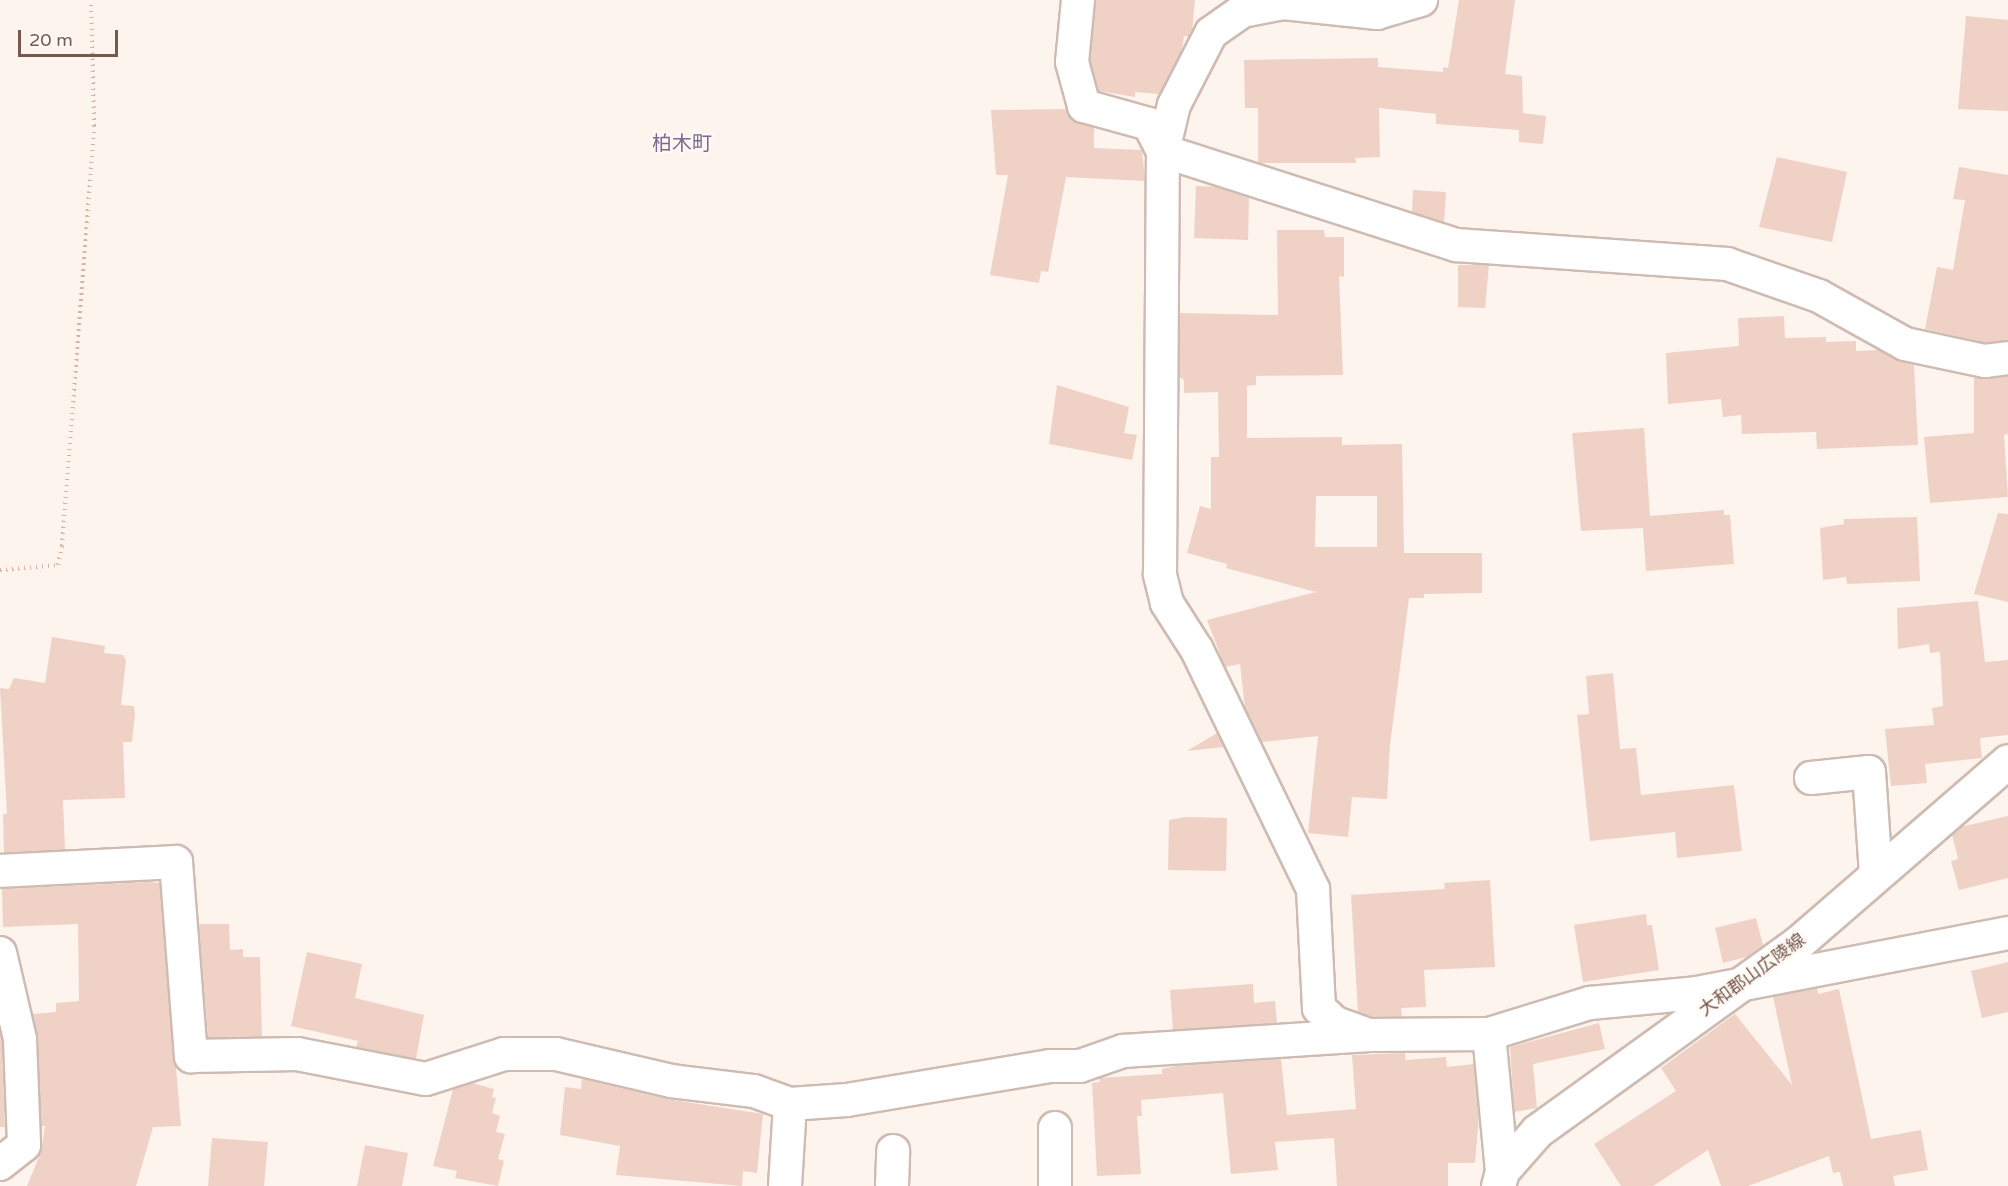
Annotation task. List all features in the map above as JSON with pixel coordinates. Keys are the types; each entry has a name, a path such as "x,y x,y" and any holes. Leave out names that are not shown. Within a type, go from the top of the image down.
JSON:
{"main road":[{"name":"大和郡山広陵線","path":"1500,1179 1537,1131 1799,942 2008,761"}],"street":[{"path":"1078,0 1072,62 1084,106 1149,124 1162,151 1456,245 1727,264 1819,297 1905,344 1985,362 2008,358"},
{"path":"1369,1035 1335,1023 1319,1008 1313,889 1197,650 1167,603 1160,574 1162,151 1174,105 1211,33 1242,6 1283,3 1377,13 1421,0"},
{"path":"1811,778 1869,772 1875,874"},
{"path":"0,871 176,862 191,1056 297,1054 426,1079 504,1054 556,1054 671,1081 754,1091 790,1104 847,1100 1050,1066 1080,1066 1123,1051 1369,1035 1489,1034 1590,1003 1697,993 1748,981 2008,933"},
{"path":"0,953 20,1039 24,1145 0,1164"},
{"path":"1489,1034 1500,1179"},
{"path":"785,1186 790,1104"},
{"path":"1055,1128 1055,1186"},
{"path":"892,1186 893,1151"}],"path":[{"path":"0,570 58,565 62,546 94,126 91,0"}],"building":[{"path":"1096,0 1195,0 1192,31 1189,37 1184,36 1182,50 1159,94 1135,92 1135,97 1099,91 1090,60"},
{"path":"1459,0 1515,0 1505,74 1522,76 1523,113 1546,116 1543,144 1519,142 1519,130 1436,124 1436,114 1379,108 1380,157 1355,158 1356,163 1258,163 1258,108 1245,108 1244,60 1378,58 1378,67 1443,72 1443,67 1448,68"},
{"path":"1966,16 2008,20 2008,111 1958,109"},
{"path":"1066,109 1072,119 1094,127 1094,148 1142,150 1145,181 1066,177 1048,272 1041,271 1039,283 990,275 1008,175 996,175 991,110"},
{"path":"1777,157 1847,172 1832,242 1759,227"},
{"path":"1959,167 2008,175 2008,340 1986,343 1925,329 1937,267 1953,270 1965,200 1953,199"},
{"path":"1196,186 1216,187 1249,198 1248,240 1194,238"},
{"path":"1413,190 1446,192 1444,222 1412,212"},
{"path":"1277,230 1324,230 1325,237 1344,237 1344,277 1339,276 1343,375 1256,376 1256,385 1247,386 1247,438 1342,437 1342,445 1402,444 1404,553 1482,553 1482,593 1424,594 1424,598 1409,598 1390,745 1387,799 1352,797 1348,837 1308,833 1318,736 1262,742 1245,708 1240,664 1225,667 1207,620 1316,592 1226,568 1227,564 1187,553 1200,506 1211,509 1211,457 1219,457 1218,392 1184,393 1184,380 1179,377 1180,313 1278,315","holes":["1316,496 1377,496 1377,547 1315,547"]},
{"path":"1458,265 1489,265 1485,308 1458,307"},
{"path":"1784,316 1785,338 1826,337 1826,342 1856,341 1856,351 1878,350 1914,364 1918,445 1817,449 1816,432 1742,434 1741,415 1723,417 1721,399 1668,404 1666,353 1739,346 1738,318"},
{"path":"2008,376 2008,434 2004,435 2008,497 1930,503 1924,437 1974,433 1974,377"},
{"path":"1057,385 1129,407 1124,433 1137,435 1132,460 1049,444"},
{"path":"1644,428 1650,516 1724,510 1724,515 1730,515 1734,564 1646,571 1643,528 1581,531 1572,433"},
{"path":"1998,513 2008,514 2008,602 1974,594"},
{"path":"1917,517 1920,581 1847,584 1846,577 1823,580 1820,528 1844,524 1844,519"},
{"path":"1978,601 1985,662 2008,660 2008,735 1980,738 1982,758 1925,764 1927,783 1891,786 1885,729 1934,725 1932,708 1943,706 1940,652 1930,653 1929,644 1898,649 1897,608"},
{"path":"52,637 105,646 104,653 123,655 126,660 121,705 134,706 135,714 132,742 123,742 125,798 63,800 65,850 4,853 3,814 7,814 0,688 9,689 14,678 45,683"},
{"path":"1613,673 1620,749 1636,748 1641,795 1734,785 1742,851 1677,858 1675,832 1590,841 1577,715 1589,714 1586,676"},
{"path":"1217,733 1224,747 1187,751"},
{"path":"2008,816 2008,878 1959,890 1951,861 1958,859 1952,834 1960,827"},
{"path":"1185,817 1227,818 1226,871 1168,870 1169,820"},
{"path":"1490,880 1495,967 1424,970 1426,1007 1401,1008 1402,1017 1372,1017 1358,1012 1351,895 1445,889 1444,883"},
{"path":"160,883 181,1126 153,1127 136,1186 27,1186 41,1152 45,1126 41,1126 38,1038 33,1014 56,1012 56,1003 79,1001 78,924 3,927 2,889"},
{"path":"1646,914 1647,925 1652,925 1659,970 1583,982 1574,925"},
{"path":"1756,918 1763,945 1746,957 1723,963 1715,928"},
{"path":"199,924 229,924 230,950 243,949 243,957 260,957 262,1037 208,1038"},
{"path":"307,952 362,964 355,998 424,1015 416,1059 356,1047 358,1041 291,1026"},
{"path":"2008,962 2008,1012 1982,1018 1971,971"},
{"path":"1253,984 1254,1003 1275,1001 1277,1023 1173,1030 1170,990"},
{"path":"1817,988 1818,994 1839,989 1871,1139 1921,1130 1928,1170 1893,1176 1895,1186 1843,1186 1840,1172 1833,1173 1829,1156 1748,1186 1721,1186 1708,1150 1653,1186 1621,1186 1594,1144 1676,1091 1661,1068 1735,1014 1792,1085 1773,997"},
{"path":"1599,1023 1605,1049 1533,1064 1537,1108 1514,1112 1510,1047"},
{"path":"0,1032 2,1041 5,1127 0,1127"},
{"path":"1405,1053 1406,1060 1446,1057 1447,1067 1474,1064 1479,1115 1475,1163 1448,1163 1448,1186 1337,1186 1334,1138 1275,1142 1278,1170 1231,1174 1223,1093 1141,1100 1142,1116 1137,1116 1141,1174 1097,1176 1092,1083 1100,1082 1099,1078 1162,1074 1162,1069 1176,1066 1281,1059 1287,1115 1356,1109 1352,1055"},
{"path":"582,1079 667,1099 763,1114 757,1173 743,1171 742,1186 616,1175 620,1146 560,1135 565,1087 581,1089"},
{"path":"472,1083 494,1089 492,1097 496,1098 492,1113 500,1116 496,1132 505,1134 498,1159 504,1161 498,1186 455,1178 457,1171 433,1166 453,1089"},
{"path":"212,1138 268,1142 264,1186 208,1186"},
{"path":"365,1145 408,1153 402,1186 357,1186"}],"district":[{"name":"柏木町","path":"682,144"}]}
